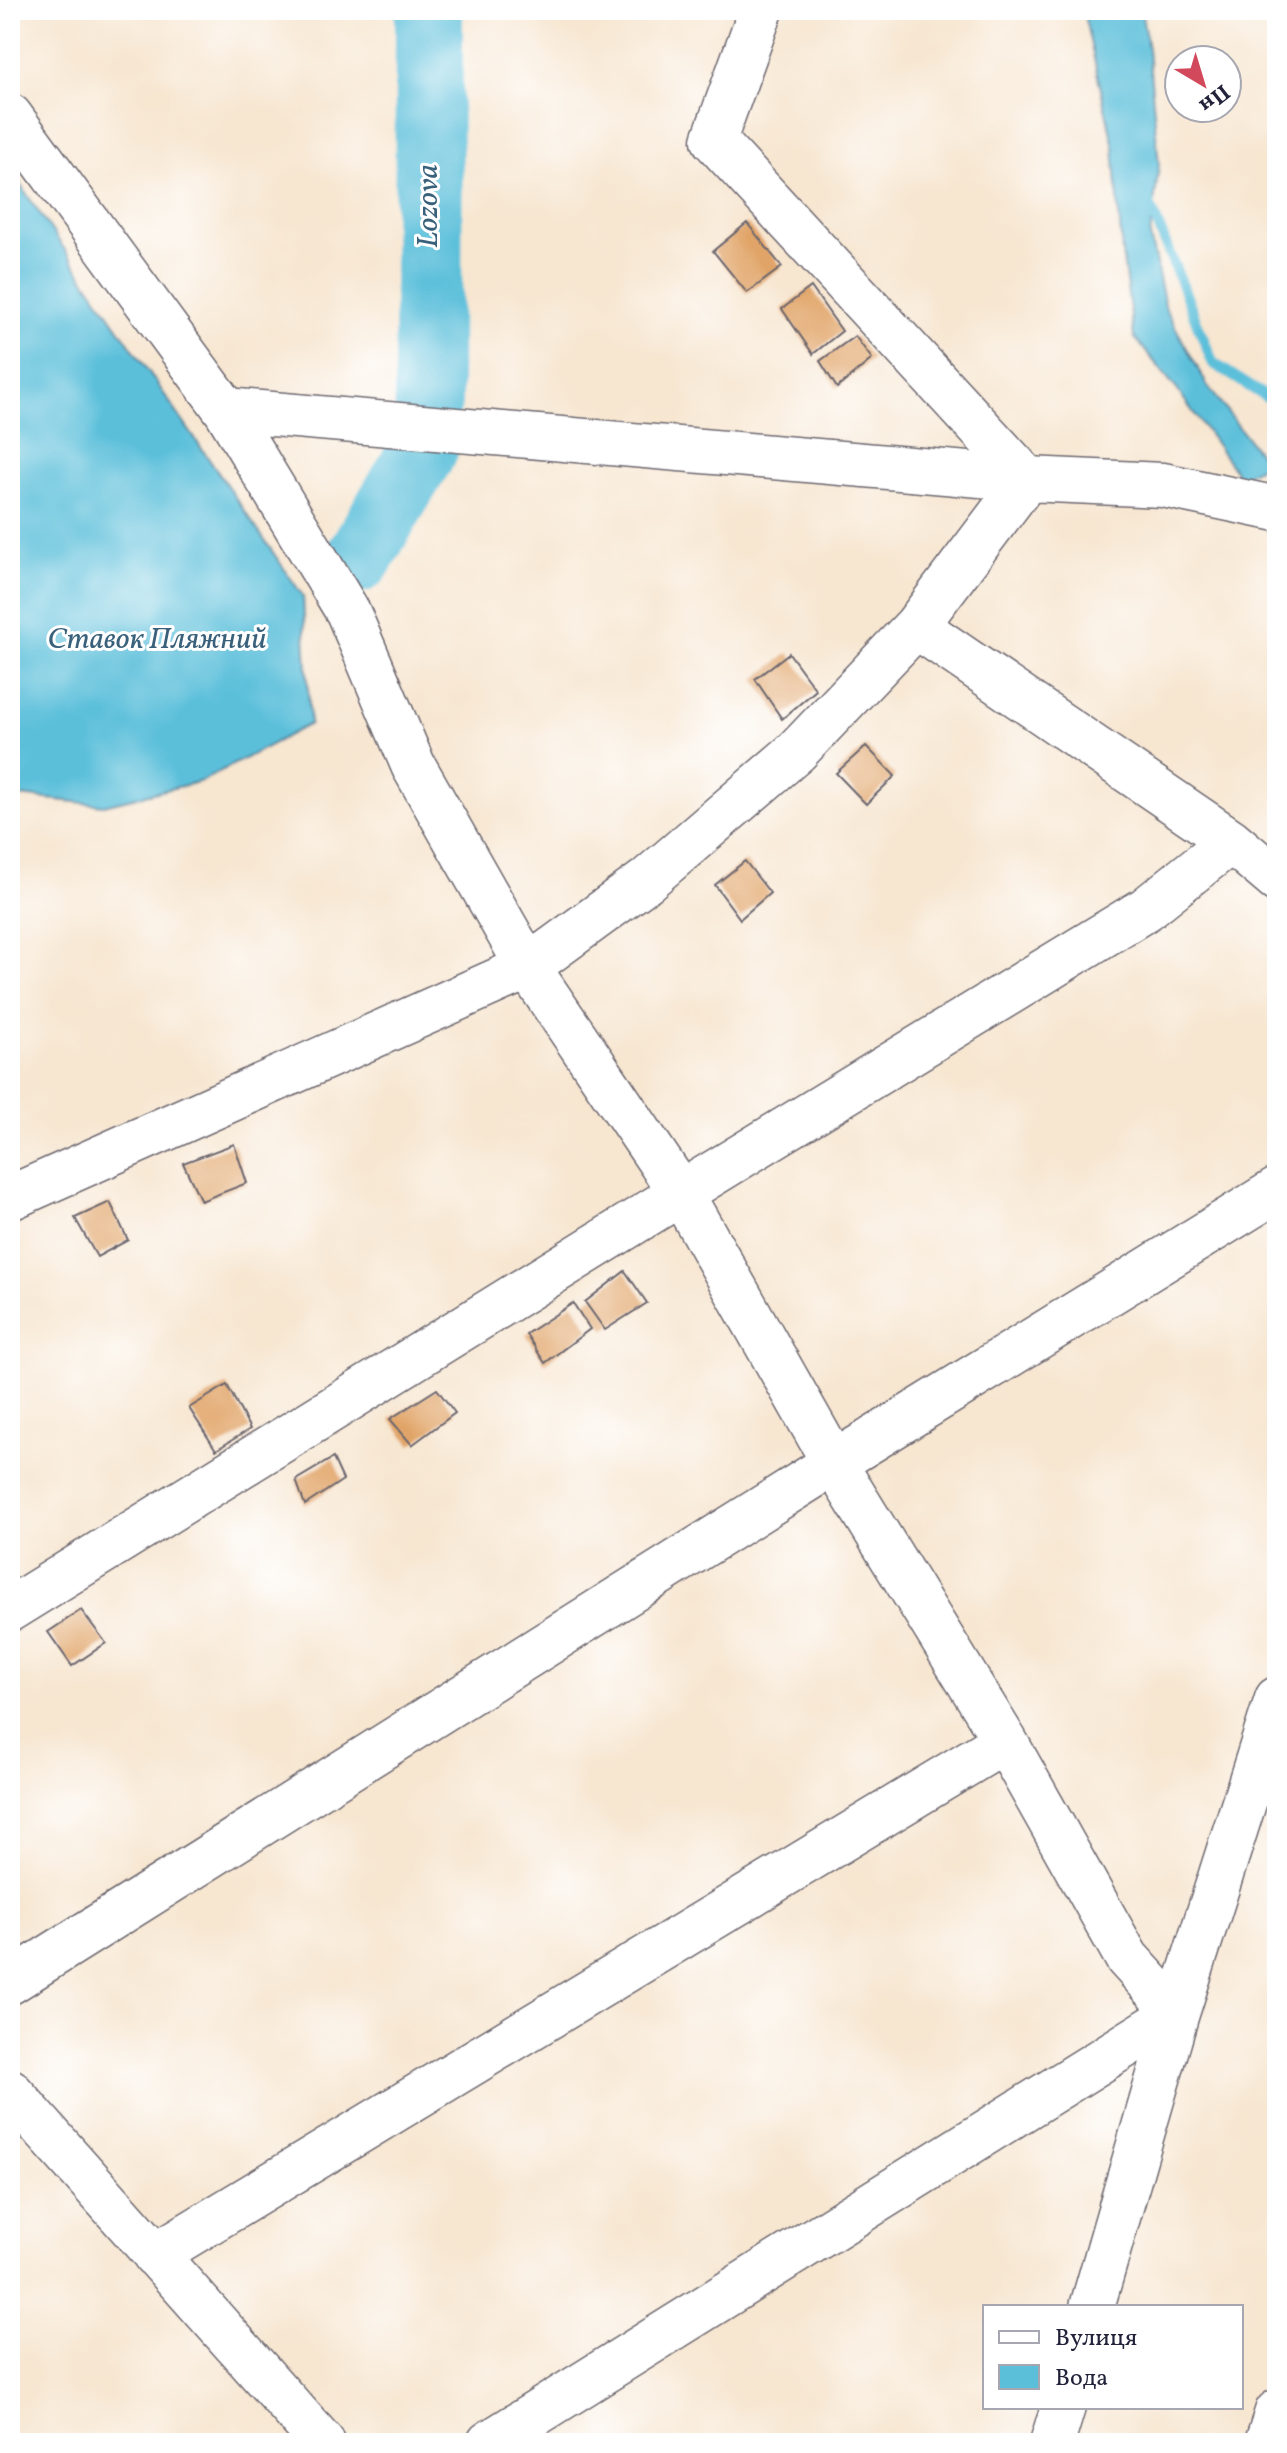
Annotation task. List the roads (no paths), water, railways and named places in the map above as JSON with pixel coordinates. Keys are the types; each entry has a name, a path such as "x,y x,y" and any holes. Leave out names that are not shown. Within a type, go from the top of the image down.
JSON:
{"street":[{"path":"761,10 714,140 1027,479"},
{"path":"10,116 226,410 348,612 413,765 528,967 681,1193 834,1463 1005,1741 1127,1958 1177,2013"},
{"path":"226,410 1027,479 1163,485 1277,509"},
{"path":"10,1198 528,967 647,880 796,752 916,626 1027,479"},
{"path":"916,626 1231,841 1277,880"},
{"path":"10,1609 1146,909 1231,841"},
{"path":"10,1982 834,1463 1277,1190"},
{"path":"1093,2305 1177,2013 1277,1699"},
{"path":"155,2255 1005,1741"},
{"path":"489,2443 1177,2013"},
{"path":"10,2091 323,2443"},
{"path":"1052,2443 1062,2409"},
{"path":"1267,2443 1277,2412"}],"water":[{"path":"1083,10 1141,10 1148,49 1159,165 1150,237 1166,310 1207,385 1266,463 1240,478 1176,388 1134,337 1122,253 1114,147"},
{"name":"Ставок Пляжний","path":"10,170 303,596 310,724 202,781 104,805 10,795"}],"waterway":[{"name":"Lozova","path":"428,402 429,10"},
{"path":"1148,200 1213,363 1277,404"},
{"name":"Lozova","path":"358,559 425,447"}]}
